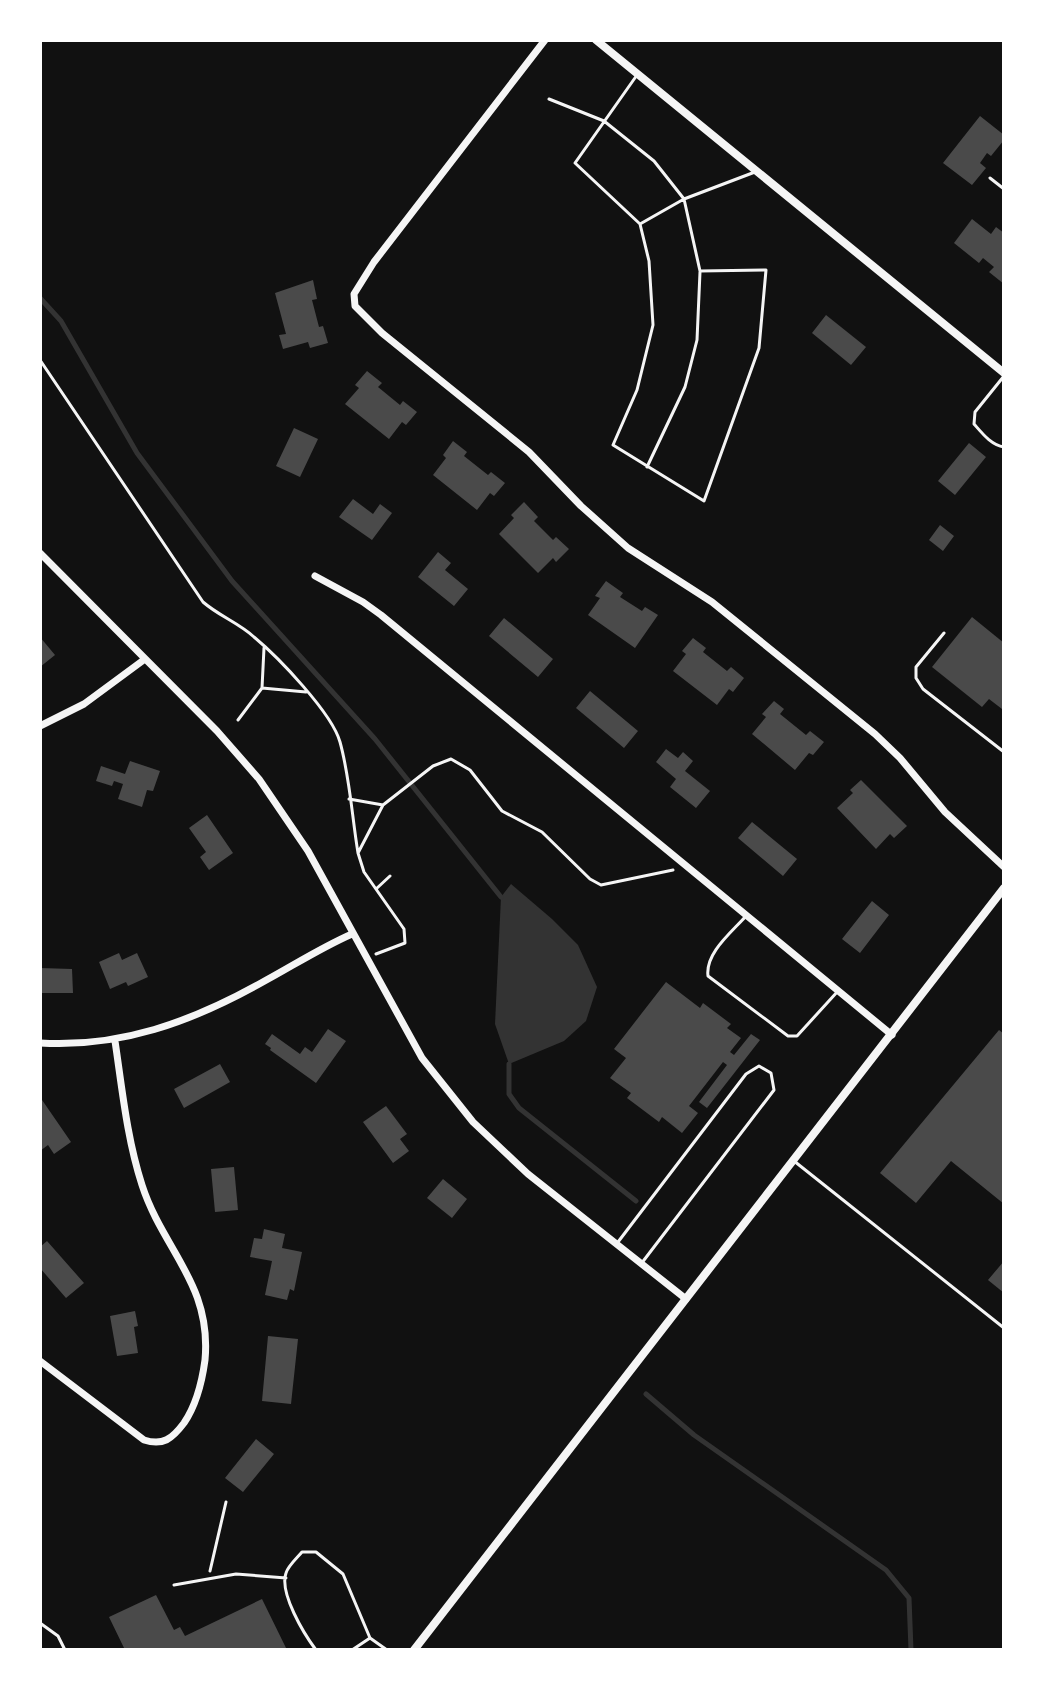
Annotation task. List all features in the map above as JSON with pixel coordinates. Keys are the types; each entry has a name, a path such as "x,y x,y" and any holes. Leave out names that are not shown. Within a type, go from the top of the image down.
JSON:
{"street":[{"path":"545,40 374,262 354,294 355,306 382,333 529,452 581,506 628,548 712,602 865,725 900,758 961,828 1004,867"},
{"path":"596,40 1004,374"},
{"path":"40,553 217,731 259,779 308,851 422,1058 473,1122 528,1174 686,1299"},
{"path":"315,576 381,615 892,1035"},
{"path":"40,726 84,704 145,659"},
{"path":"414,1650 1004,888"},
{"path":"40,1043 115,1041 157,1029 208,1010 352,934"},
{"path":"40,1361 144,1440 156,1444 177,1432 194,1407 200,1390 206,1347 200,1300 142,1187 115,1041"}],"lane":[{"path":"638,74 575,163 640,224 649,261 653,325 637,390 613,445 704,501 759,348 766,270 700,271"},
{"path":"549,99 604,121 654,161 684,199 700,271 697,340 685,387 647,467"},
{"path":"640,224 684,199 759,171"},
{"path":"990,178 1004,189"},
{"path":"1004,374 975,412 974,424 984,436 1004,447"},
{"path":"944,633 916,667 916,678 923,689 1004,752"},
{"path":"746,916 715,951 707,965 708,976 788,1036 797,1036 838,991"},
{"path":"616,1245 746,1074 759,1066 771,1073 774,1090 641,1264"},
{"path":"794,1161 1004,1328"},
{"path":"316,1650 304,1634 286,1593 286,1573 302,1552 316,1552 343,1574 370,1638 387,1650"},
{"path":"174,1585 236,1574 286,1578"},
{"path":"40,1623 58,1636 65,1650"},
{"path":"352,1650 370,1638"}],"path":[{"path":"40,360 203,602 218,615 252,634 265,647 306,692 340,740 358,853 364,872 404,929 405,943 367,958"},
{"path":"238,720 262,688 265,647"},
{"path":"262,688 306,692"},
{"path":"358,853 383,805 433,766 451,759 470,770 502,811 542,832 590,879 601,885 670,872 682,862"},
{"path":"349,799 383,805"},
{"path":"376,889 390,876"},
{"path":"209,1579 226,1502"}],"shaded area":[{"path":"511,884 578,945 597,987 586,1021 564,1041 509,1064 495,1024 501,897"}],"building":[{"path":"980,116 1004,135 1004,140 991,156 987,153 980,163 986,168 972,185 943,163"},
{"path":"972,219 991,234 996,227 1004,233 1004,284 989,272 994,267 983,258 979,263 954,243"},
{"path":"313,280 317,299 312,300 319,327 323,326 328,343 310,348 308,342 283,349 279,335 286,334 275,293"},
{"path":"826,315 866,347 851,365 812,333"},
{"path":"367,371 382,383 378,387 400,405 403,401 417,412 406,425 402,422 389,439 345,404 359,388 355,385"},
{"path":"294,428 318,439 300,477 276,466"},
{"path":"453,441 467,452 464,456 488,475 491,472 505,483 494,496 490,493 477,510 433,475 446,458 443,455"},
{"path":"969,443 986,457 955,495 938,481"},
{"path":"353,499 373,514 380,504 392,513 372,540 339,517"},
{"path":"524,502 538,517 534,521 553,540 556,537 569,549 556,562 553,558 538,573 499,534"},
{"path":"940,525 954,536 943,551 929,540"},
{"path":"438,552 451,563 445,570 468,589 454,606 418,577"},
{"path":"606,581 623,593 620,597 642,611 645,607 658,615 635,648 588,615 600,598 595,596"},
{"path":"972,617 1004,643 1002,709 989,699 982,707 932,667"},
{"path":"504,618 553,659 538,677 489,636"},
{"path":"40,637 55,655 40,667"},
{"path":"693,638 706,648 703,652 727,671 731,667 744,678 733,692 729,689 717,705 673,671 686,654 682,651"},
{"path":"590,691 638,731 624,748 576,708"},
{"path":"774,701 784,709 780,714 806,735 810,731 824,742 813,755 809,753 795,770 752,734 766,717 762,714"},
{"path":"666,749 678,758 683,752 693,761 685,771 710,791 696,808 670,787 676,779 656,762"},
{"path":"130,761 160,771 153,791 147,790 142,807 118,799 123,784 114,781 112,786 96,781 101,766 125,774"},
{"path":"861,780 907,826 894,838 890,834 876,849 837,808"},
{"path":"207,815 233,853 209,870 200,857 206,852 189,828"},
{"path":"752,822 797,859 783,876 738,838"},
{"path":"872,901 889,915 860,953 842,939"},
{"path":"119,953 122,960 137,953 148,977 128,986 126,982 110,989 99,962"},
{"path":"40,968 72,969 73,993 40,993"},
{"path":"666,982 700,1008 703,1003 731,1024 727,1028 741,1038 730,1052 734,1055 751,1034 760,1040 707,1108 699,1102 727,1065 723,1062 689,1106 698,1113 682,1133 662,1117 659,1122 627,1098 631,1093 610,1078 626,1058 614,1049"},
{"path":"328,1029 346,1041 316,1083 265,1044 272,1034 300,1054 305,1047 312,1052"},
{"path":"999,1030 1004,1034 1004,1204 951,1161 916,1203 880,1173"},
{"path":"220,1064 230,1082 184,1108 174,1089"},
{"path":"40,1097 71,1142 54,1154 48,1145 40,1151"},
{"path":"386,1106 407,1134 400,1139 409,1151 393,1163 363,1122"},
{"path":"234,1167 238,1210 215,1212 211,1169"},
{"path":"443,1179 467,1199 452,1218 427,1198"},
{"path":"264,1229 285,1234 282,1248 302,1252 294,1291 290,1289 287,1300 265,1295 272,1261 250,1257 254,1238 262,1239"},
{"path":"47,1241 84,1283 66,1298 40,1268 40,1247"},
{"path":"1004,1261 1004,1293 988,1280"},
{"path":"135,1311 138,1353 117,1356 110,1316"},
{"path":"268,1336 298,1339 291,1404 262,1401"},
{"path":"256,1439 274,1454 243,1492 225,1478"},
{"path":"156,1595 174,1630 180,1627 185,1636 262,1599 287,1650 125,1650 109,1617"}],"waterway":[{"path":"40,298 61,321 137,453 232,581 375,739 501,897"},
{"path":"509,1064 509,1094 519,1108 636,1201"},
{"path":"646,1394 694,1435 886,1570 909,1598 911,1650"}]}
